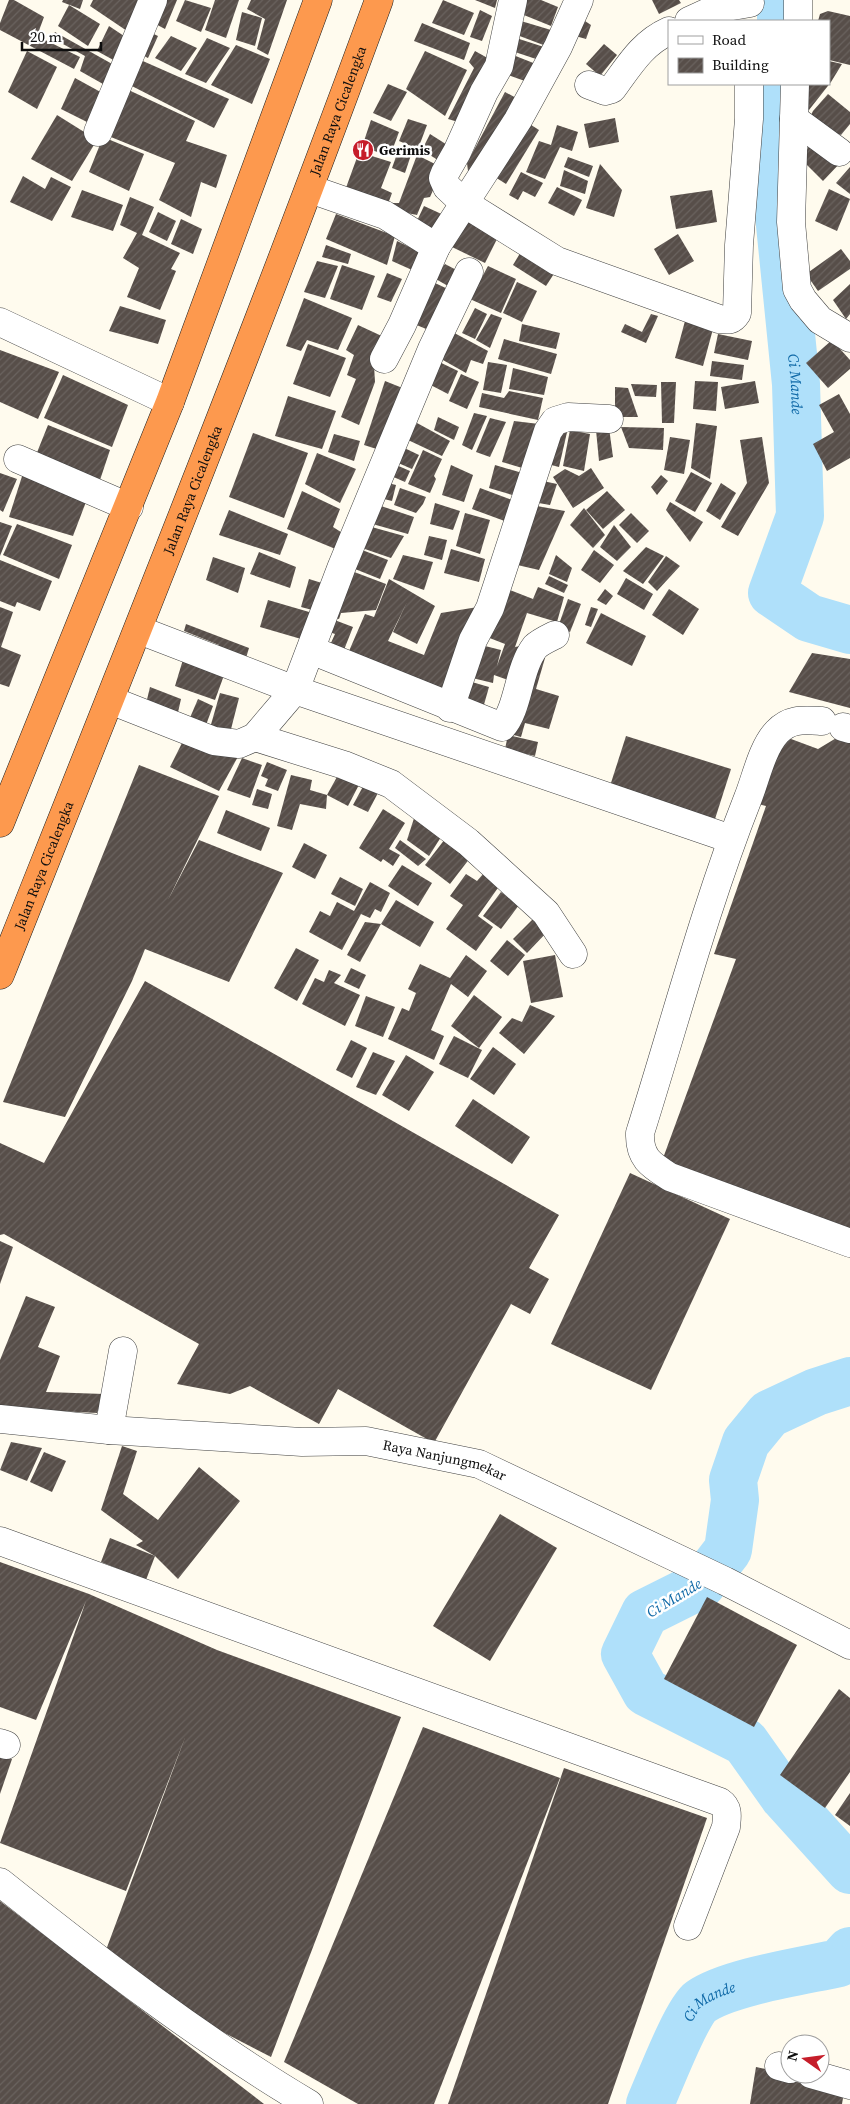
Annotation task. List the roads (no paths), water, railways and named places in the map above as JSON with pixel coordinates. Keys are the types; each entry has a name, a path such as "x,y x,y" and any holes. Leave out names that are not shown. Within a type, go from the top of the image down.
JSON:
{"highway":[{"path":"0,822 170,402 318,0"},
{"name":"Jalan Raya Cicalengka","path":"0,975 139,630 310,189 379,0"}],"street":[{"path":"98,132 153,0"},
{"path":"513,0 499,66 484,92 458,152 443,178 447,187 464,203 557,262 720,320 729,320 737,312 739,244 750,85"},
{"path":"384,359 402,325 436,247 518,120 558,46 579,0"},
{"path":"798,0 798,20"},
{"path":"691,20 715,9 750,8"},
{"path":"589,85 605,91 612,89 638,53 653,38 668,31"},
{"path":"795,85 791,222 797,289 803,300 820,320 850,338"},
{"path":"794,119 839,152"},
{"path":"310,189 386,216 436,247"},
{"path":"110,700 214,741 239,744 255,737 295,690 342,566 425,366 469,272"},
{"path":"0,322 170,402"},
{"path":"450,708 473,640 490,608 548,431 554,421 568,417 609,419"},
{"path":"18,459 129,507"},
{"path":"139,630 295,690 731,839"},
{"path":"311,650 450,708 502,727 506,722 517,690 536,647 555,635"},
{"path":"838,726 802,719 788,723 775,734 731,839 640,1133 640,1146 645,1158 670,1177 850,1243"},
{"path":"255,737 344,765 391,784 468,842 546,913 573,954"},
{"path":"109,1430 124,1351"},
{"name":"Raya Nanjungmekar","path":"0,1419 109,1430 302,1442 366,1441 479,1464 673,1558 725,1581 850,1645"},
{"path":"0,1541 720,1802 725,1806 727,1815 726,1827 688,1926"},
{"path":"0,1882 109,1968 270,2081 309,2104"},
{"path":"830,2079 850,2084"}],"waterway":[{"name":"Ci Mande","path":"781,0 781,20"},
{"name":"Ci Mande","path":"780,85 779,215 796,384 800,516 772,593 809,618 850,630"},
{"name":"Ci Mande","path":"850,1381 816,1392 769,1414 746,1442 733,1480 735,1500 728,1550 701,1585 645,1613 625,1654 646,1692 745,1742 784,1797 850,1870"},
{"name":"Ci Mande","path":"650,2104 681,2033 694,2008 700,2002 713,1995 747,1983 839,1963 850,1951"}],"place":[{"name":"Gerimis","path":"363,150"}]}
